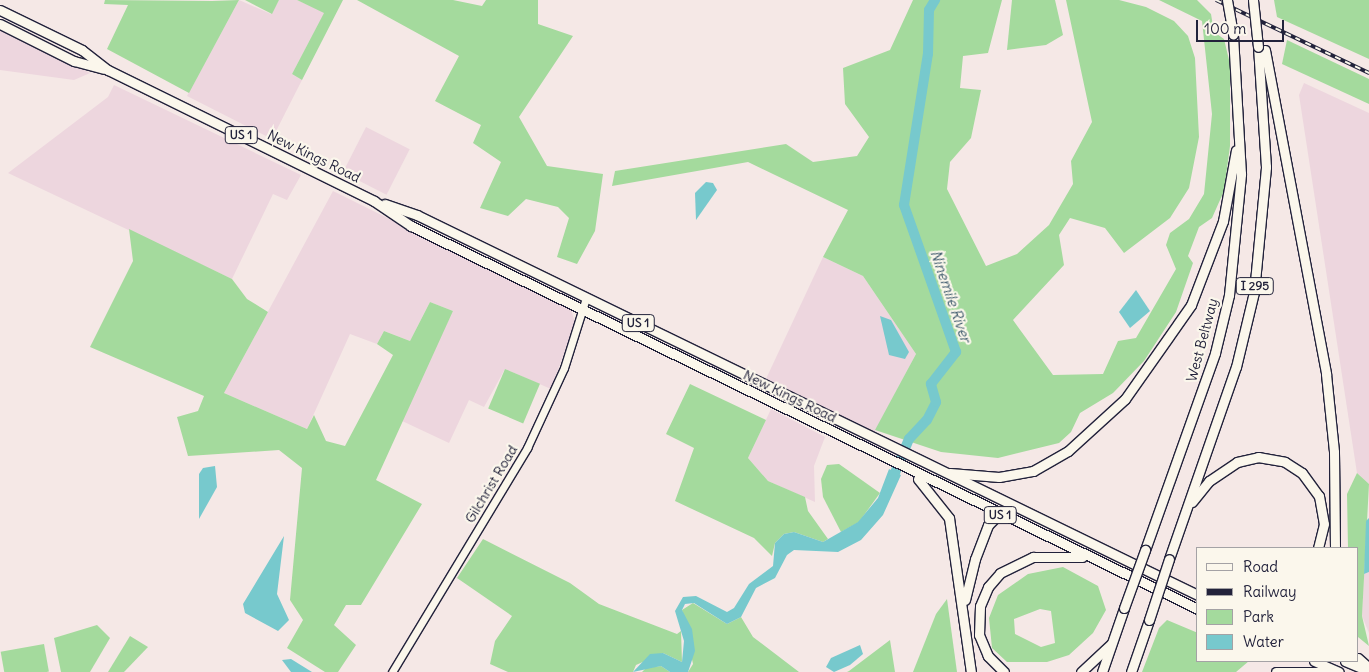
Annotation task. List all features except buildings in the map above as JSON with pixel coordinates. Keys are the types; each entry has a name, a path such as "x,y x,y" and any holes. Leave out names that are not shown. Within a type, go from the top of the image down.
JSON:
{"highway":[{"name":"West Beltway","path":"1102,672 1212,362 1229,295 1238,234 1240,125 1234,34 1228,0"},
{"name":"I 295","path":"1131,672 1236,367 1254,292 1266,167 1261,49 1253,0"},
{"name":"New Kings Road","path":"0,10 82,50 108,70 374,201 411,226 911,472 1196,608"},
{"name":"New Kings Road","path":"0,24 74,61 108,70"},
{"path":"1261,49 1326,374 1334,546"},
{"path":"937,470 999,477 1033,471 1068,451 1125,399 1169,342 1210,261 1225,212 1240,125"},
{"name":"New Kings Road","path":"374,201 417,215 891,448 1196,594"},
{"path":"1184,515 1223,469 1250,458 1270,458 1297,469 1319,496 1324,524 1318,547"},
{"path":"911,472 949,518 964,610 971,672"},
{"path":"964,610 975,559 997,513 1015,508"},
{"path":"1004,672 988,656 979,635 980,606 988,587 1000,573 1033,557 1089,558"},
{"path":"1081,672 1113,642"},
{"path":"1359,659 1369,670"},
{"path":"1316,662 1339,672"},
{"path":"1348,662 1369,670"},
{"path":"1276,672 1325,672"}],"street":[{"name":"Gilchrist Road","path":"392,672 527,448 564,368 586,298"}],"shaded area":[{"path":"239,0 271,14 279,0 297,0 325,12 292,74 302,80 272,139 187,96"},
{"path":"0,28 90,73 74,80 0,70"},
{"path":"1304,83 1369,113 1369,484 1357,473 1299,95"},
{"path":"114,85 301,175 287,200 273,194 232,279 8,173 108,97"},
{"path":"366,127 410,149 387,195 343,172"},
{"path":"333,191 571,309 575,323 551,389 505,369 484,407 469,400 449,443 400,420 453,311 430,302 410,341 384,331 377,344 350,334 307,429 224,393"},
{"path":"823,257 863,276 916,354 873,435 765,381"},
{"path":"771,409 825,437 814,466 815,502 768,481 748,458"},
{"path":"1369,572 1369,633 1362,616 1364,574"}],"green space":[{"path":"105,0 239,0 189,93 107,49 128,5 104,4"},
{"path":"245,0 279,0 272,14"},
{"path":"297,0 343,0 302,80 292,74 324,13"},
{"path":"357,0 453,0 482,6 486,0 538,0 538,24 573,36 519,117 547,166 603,174 595,231 577,264 557,257 569,218 558,207 526,199 508,216 480,208 501,162 473,143 481,125 435,101 459,56"},
{"path":"913,0 1002,0 988,53 963,56 960,88 981,90 971,138 950,162 947,189 986,266 1017,254 1049,225 1073,184 1071,161 1092,122 1066,0 1119,0 1146,7 1174,21 1188,36 1195,58 1199,137 1189,188 1170,218 1124,253 1105,228 1070,218 1059,235 1064,265 1013,320 1053,375 1103,374 1118,341 1136,338 1176,269 1166,245 1170,233 1189,219 1204,194 1212,114 1202,21 1159,0 1197,0 1211,14 1214,32 1224,39 1230,64 1230,146 1224,191 1212,218 1199,227 1188,256 1193,263 1176,312 1144,361 1113,393 1080,413 1071,432 1059,443 998,458 941,452 875,430 916,354 863,276 823,257 848,210 748,162 612,186 615,171 786,144 813,162 857,156 869,137 845,104 843,68 890,50"},
{"path":"1012,0 1055,0 1063,35 1046,45 1007,50"},
{"path":"1274,0 1369,0 1369,59 1277,17"},
{"path":"1287,40 1369,79 1369,104 1282,64"},
{"path":"129,229 232,279 247,299 268,312 224,393 307,429 314,415 326,441 345,446 393,355 377,344 384,331 410,341 430,302 453,311 376,480 422,504 361,605 346,605 334,625 356,645 338,672 325,672 287,648 303,620 290,600 302,468 279,450 188,456 177,417 198,411 204,396 90,347 133,261"},
{"path":"505,369 540,384 523,423 488,409"},
{"path":"690,384 766,420 748,458 768,481 805,497 808,511 828,539 823,542 794,532 784,534 775,543 772,556 754,538 675,501 694,448 666,434"},
{"path":"839,464 880,493 859,522 841,532 823,497 821,479 827,465"},
{"path":"1357,473 1369,484 1362,616 1369,646 1359,638 1359,547 1348,547 1347,494"},
{"path":"483,539 570,583 599,604 677,634 681,631 682,662 663,653 636,665 633,672 508,672 490,664 495,641 512,616 457,578"},
{"path":"1063,567 1098,586 1106,610 1093,633 1069,655 1047,662 1007,662 992,648 989,618 998,595 1028,574","holes":["1040,609 1051,611 1055,643 1041,647 1015,634 1014,619"]},
{"path":"947,599 957,672 913,672 936,614"},
{"path":"693,603 727,624 741,617 753,637 799,672 688,672 693,664 682,610"},
{"path":"1167,620 1196,632 1196,662 1248,662 1236,672 1142,672 1159,628"},
{"path":"97,625 110,638 90,672 61,672 54,638"},
{"path":"130,636 148,647 124,672 108,672"},
{"path":"890,640 895,672 847,672 849,671"},
{"path":"44,644 49,672 4,672 1,652"},
{"path":"661,666 670,672 642,672 646,668"}],"water":[{"path":"706,182 713,183 717,190 696,220 695,193"},
{"path":"1136,290 1150,311 1130,328 1119,312"},
{"path":"880,316 891,320 909,352 905,359 889,355"},
{"path":"215,466 217,487 199,519 199,474 203,468"},
{"path":"889,469 901,475 883,515 861,540 838,552 794,550 787,555 775,578 756,588 741,617 727,624 694,603 685,604 682,610 692,629 695,651 688,672 670,672 661,666 633,672 650,654 663,653 682,662 684,641 675,611 683,597 696,596 727,612 734,608 749,584 773,566 775,543 784,534 794,532 823,542 858,522 878,498"},
{"path":"1369,518 1369,572 1364,574 1366,521"},
{"path":"284,536 277,594 289,620 278,631 245,613 243,604"},
{"path":"860,645 863,654 850,665 834,672 826,667 831,658"},
{"path":"291,659 312,672 291,672 282,660"}],"waterway":[{"name":"Ninemile River","path":"890,485 909,439 927,420 936,402 931,384 956,352 904,205 928,54 929,10 935,0"}],"railway":[{"path":"1216,0 1369,73"}]}
